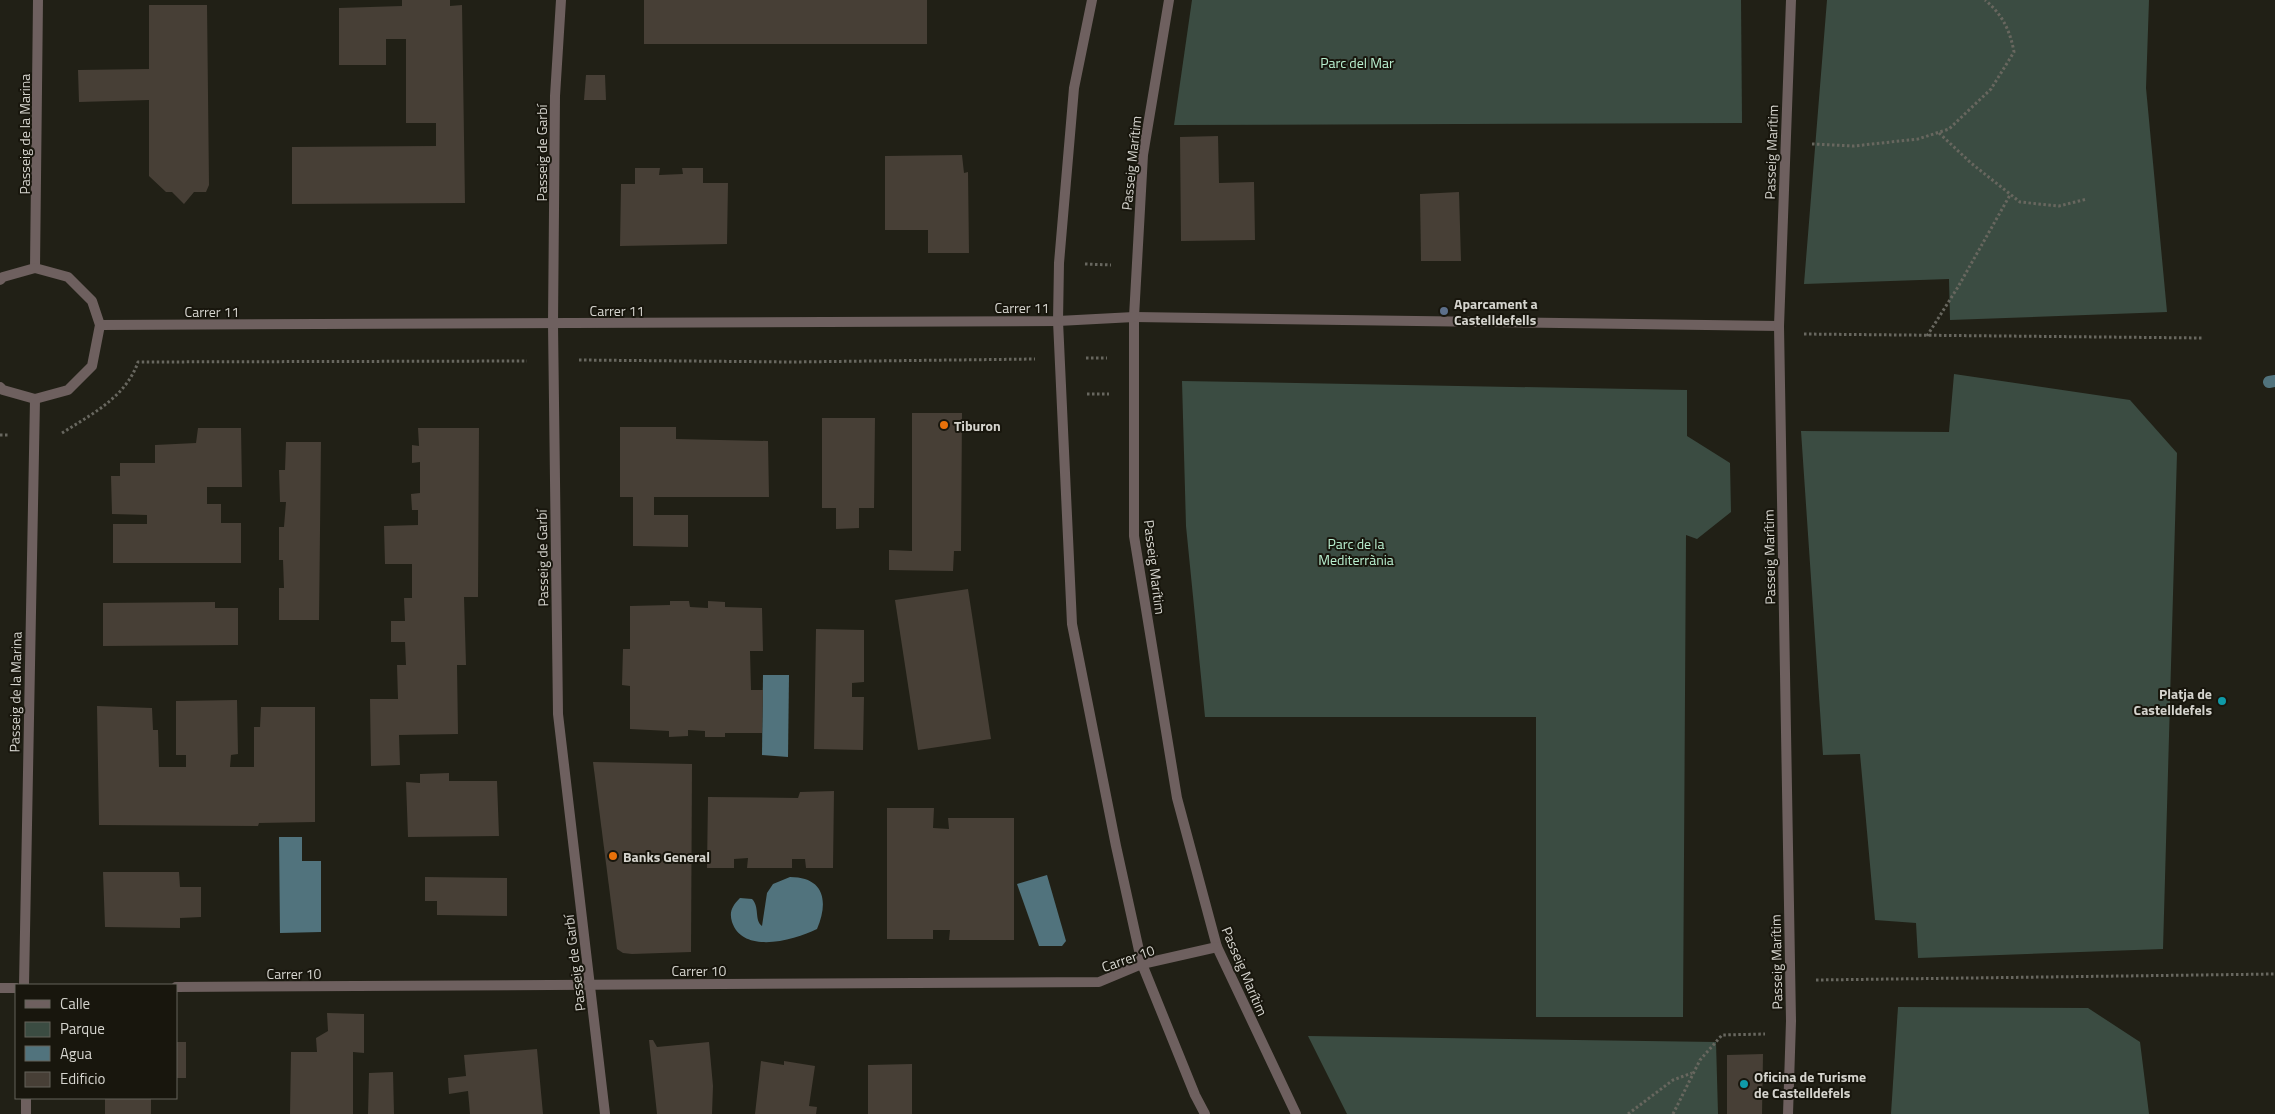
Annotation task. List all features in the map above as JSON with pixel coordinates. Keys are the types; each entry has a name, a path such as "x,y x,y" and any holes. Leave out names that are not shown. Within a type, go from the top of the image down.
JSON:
{"street":[{"name":"Passeig de la Marina","path":"35,268 38,0"},
{"name":"Passeig de Garbí","path":"561,0 555,96 553,324 558,714 605,1114"},
{"path":"1092,0 1074,88 1060,263 1058,321 1072,624 1116,846 1142,964 1205,1114"},
{"name":"Passeig Marítim","path":"1169,0 1143,155 1134,317 1134,536 1177,798 1217,947 1296,1114"},
{"name":"Passeig Marítim","path":"1788,1114 1790,981 1779,330 1791,0"},
{"path":"0,280 3,277 35,268 68,277 92,301 100,325 92,366 68,390 35,399 3,390 0,387"},
{"name":"Carrer 11","path":"100,325 1058,321 1134,317 1779,330"},
{"name":"Passeig de la Marina","path":"24,984 35,399"},
{"name":"Carrer 10","path":"178,987 591,983 1099,982 1142,964 1217,947"},
{"path":"0,988 15,988"},
{"path":"26,1099 26,1114"}],"path":[{"path":"1786,143 1854,146 1918,138 1949,129 1991,89 2014,52 2011,36 1999,12 1985,0"},
{"path":"1939,132 1971,164 2020,202 2059,206 2087,199"},
{"path":"1927,336 1958,287 2010,195"},
{"path":"1060,263 1137,266"},
{"path":"1779,330 1927,336 2203,338"},
{"path":"60,435 109,403 132,379 138,362 626,360 792,362 1024,359"},
{"path":"1062,394 1134,395"},
{"path":"1790,981 2275,974"},
{"path":"1673,1114 1700,1060 1722,1035 1790,1033"},
{"path":"1628,1114 1674,1080 1693,1073"}],"green space":[{"name":"Parc del Mar","path":"1192,0 1741,0 1742,123 1174,125"},
{"path":"1827,0 2149,0 2146,88 2167,312 1950,320 1949,279 1804,284"},
{"path":"1954,374 2130,400 2177,453 2163,949 1918,958 1916,923 1875,920 1860,754 1823,755 1801,431 1949,432"},
{"name":"Parc de la Mediterrània","path":"1182,381 1687,390 1687,436 1730,463 1731,512 1697,539 1686,535 1683,1017 1536,1017 1536,717 1205,717 1186,526"},
{"path":"1898,1007 2088,1008 2140,1042 2149,1114 1891,1114"},
{"path":"1308,1036 1716,1042 1718,1114 1347,1114"}],"water":[{"path":"763,675 789,675 788,757 762,755"},
{"path":"279,837 302,837 302,861 321,861 321,932 280,933"},
{"path":"1047,875 1066,941 1062,946 1039,946 1017,884"},
{"path":"790,877 810,881 821,892 823,909 817,929 796,937 770,942 758,942 747,939 738,932 732,922 731,915 733,906 737,901 740,898 752,899 756,906 758,920 762,926 767,893 773,884"}],"building":[{"path":"402,0 450,0 450,6 462,5 465,203 292,204 292,147 436,146 436,123 406,123 406,39 386,39 386,65 339,65 339,8 402,6"},
{"path":"644,0 927,0 927,44 644,44"},
{"path":"149,5 207,5 209,185 206,192 194,192 184,204 172,192 166,192 149,176 149,100 79,102 78,70 149,69"},
{"path":"586,75 605,75 606,100 584,100"},
{"path":"1218,136 1219,183 1254,182 1255,240 1181,241 1180,137"},
{"path":"962,155 964,173 968,172 969,253 928,253 928,230 885,230 885,156"},
{"path":"635,168 660,168 659,175 683,174 682,168 703,168 703,183 728,183 727,244 620,246 621,184 635,184"},
{"path":"1459,192 1461,261 1421,261 1420,194"},
{"path":"912,413 962,413 961,551 954,551 953,571 889,570 889,550 912,551"},
{"path":"822,418 875,418 874,508 859,508 859,528 836,529 836,508 822,508"},
{"path":"620,427 676,427 676,439 768,441 769,497 654,497 654,515 688,515 688,547 633,546 633,497 620,497"},
{"path":"198,428 241,428 242,487 207,487 207,504 221,504 221,523 241,523 241,563 113,563 113,524 147,524 147,515 112,514 111,476 120,476 120,463 155,463 155,445 196,443"},
{"path":"418,428 479,428 478,597 464,597 466,665 457,665 458,734 399,735 400,765 371,766 370,699 398,699 397,665 406,665 405,642 391,642 391,621 405,621 404,598 412,598 412,564 385,564 384,526 418,525 418,510 412,510 411,494 420,493 420,462 412,463 412,445 419,446"},
{"path":"286,442 321,442 319,620 279,620 279,588 284,588 283,560 279,560 279,527 284,527 286,502 280,502 279,470 285,470"},
{"path":"968,589 991,739 918,750 895,600"},
{"path":"670,601 689,601 690,607 708,608 708,601 725,602 725,607 762,608 763,651 750,651 751,690 763,690 762,733 725,733 725,737 705,737 705,731 688,730 688,736 669,737 669,731 630,729 630,686 622,685 623,649 630,649 630,606 670,605"},
{"path":"215,602 215,608 238,608 238,645 103,646 103,603"},
{"path":"816,629 864,630 864,682 852,683 852,697 864,697 863,750 814,749"},
{"path":"237,700 238,754 231,755 230,767 254,767 254,727 260,727 261,707 315,707 315,822 259,823 258,826 99,825 97,706 152,708 153,730 158,730 159,767 186,767 186,755 176,755 176,701"},
{"path":"593,762 692,764 691,952 632,954 623,953 617,949"},
{"path":"449,773 449,781 497,781 499,836 408,837 406,782 420,783 420,774"},
{"path":"834,791 833,868 806,868 805,859 792,859 792,868 747,868 748,858 734,859 734,868 707,868 708,797 798,798 800,792"},
{"path":"887,808 934,808 933,828 949,829 948,818 1014,818 1014,940 949,940 950,930 933,930 933,939 887,939"},
{"path":"103,872 179,872 180,887 201,887 201,917 180,918 180,928 105,927"},
{"path":"425,877 507,878 507,916 437,915 437,901 425,901"},
{"path":"327,1013 364,1014 364,1053 353,1052 353,1114 290,1114 291,1052 317,1052 316,1038 328,1031"},
{"path":"649,1040 653,1040 657,1047 709,1042 713,1086 712,1114 657,1114"},
{"path":"178,1042 186,1042 186,1078 178,1078"},
{"path":"537,1049 543,1114 470,1114 468,1091 449,1094 448,1078 466,1076 464,1055"},
{"name":"Oficina de Turisme de Castelldefels","path":"1763,1054 1762,1114 1727,1114 1727,1055"},
{"path":"761,1061 784,1065 784,1061 815,1066 809,1106 817,1107 816,1114 755,1114"},
{"path":"912,1064 912,1114 868,1114 868,1065"},
{"path":"393,1072 394,1114 368,1114 369,1073"},
{"path":"105,1099 151,1099 151,1114 105,1114"}],"waterway":[{"path":"2269,382 2275,381"}],"place":[{"name":"Aparcament a Castelldefells","path":"1444,311"},
{"name":"Tiburon","path":"944,425"},
{"name":"Platja de Castelldefels","path":"2222,701"},
{"name":"Banks General","path":"613,856"},
{"name":"Oficina de Turisme de Castelldefels","path":"1744,1084"}]}
